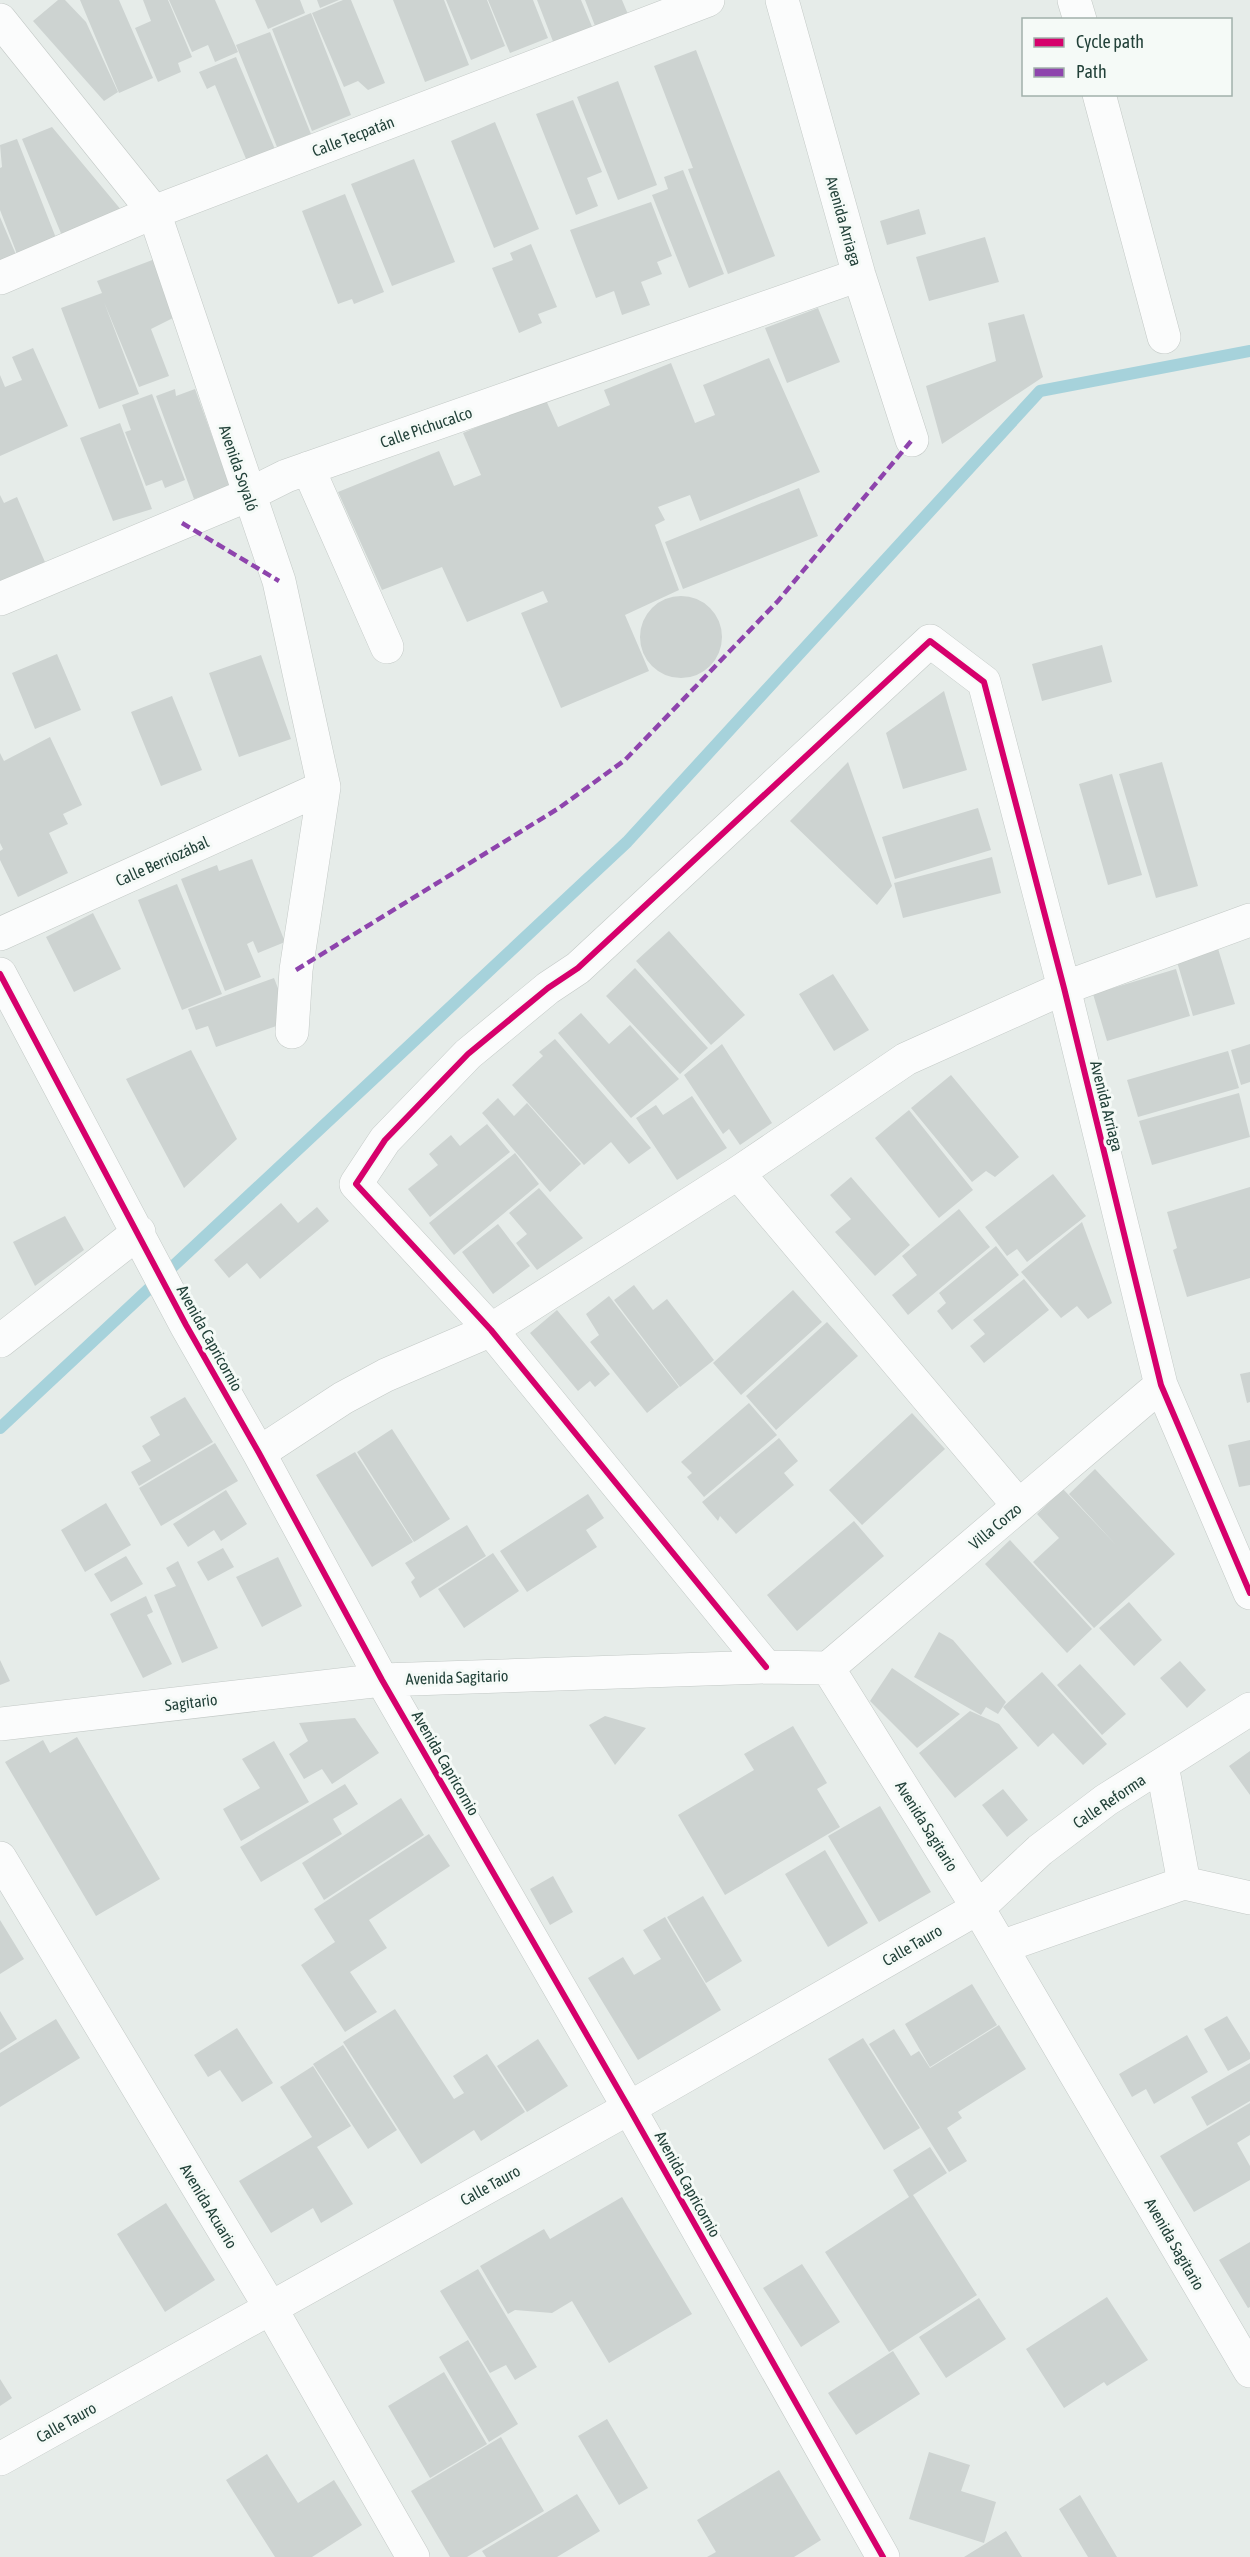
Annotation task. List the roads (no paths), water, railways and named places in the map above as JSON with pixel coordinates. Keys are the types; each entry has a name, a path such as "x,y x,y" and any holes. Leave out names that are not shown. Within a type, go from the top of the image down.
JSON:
{"street":[{"name":"Calle Tecpatán","path":"0,278 154,212 708,0"},
{"name":"Avenida Arriaga","path":"782,0 859,274 912,440"},
{"path":"1074,0 1079,18"},
{"name":"Avenida Soyaló","path":"0,20 154,212 279,581 324,788 296,970 292,1032"},
{"path":"1100,96 1164,337"},
{"name":"Calle Pichucalco","path":"0,600 248,495 286,476 859,274"},
{"path":"309,468 387,647"},
{"name":"Avenida Arriaga","path":"491,1330 356,1184 385,1140 468,1054 548,988 578,968 930,641 984,682 1064,988 1161,1385 1250,1593"},
{"name":"Calle Berriozábal","path":"0,934 324,788"},
{"path":"259,1453 343,1398 377,1380 491,1330 738,1173 906,1059 1064,988 1250,920"},
{"name":"Avenida Capricornio","path":"0,974 142,1238 186,1325 259,1453 382,1680 629,2108 883,2557"},
{"path":"738,1173 1018,1506"},
{"path":"0,1341 142,1238"},
{"path":"491,1330 766,1667"},
{"name":"Villa Corzo","path":"828,1668 1161,1385"},
{"name":"Avenida Sagitario","path":"382,1680 766,1667 828,1668 978,1908 1250,2371"},
{"name":"Sagitario","path":"0,1724 382,1680"},
{"name":"Calle Reforma","path":"978,1908 1040,1850 1106,1800 1250,1708"},
{"path":"1162,1765 1184,1883"},
{"name":"Avenida Acuario","path":"0,1858 270,2307 413,2557"},
{"path":"1001,1947 1184,1883 1250,1898"},
{"name":"Calle Tauro","path":"0,2459 629,2108 978,1908"}],"waterway":[{"path":"0,1428 627,842 1040,391 1250,351"}]}
